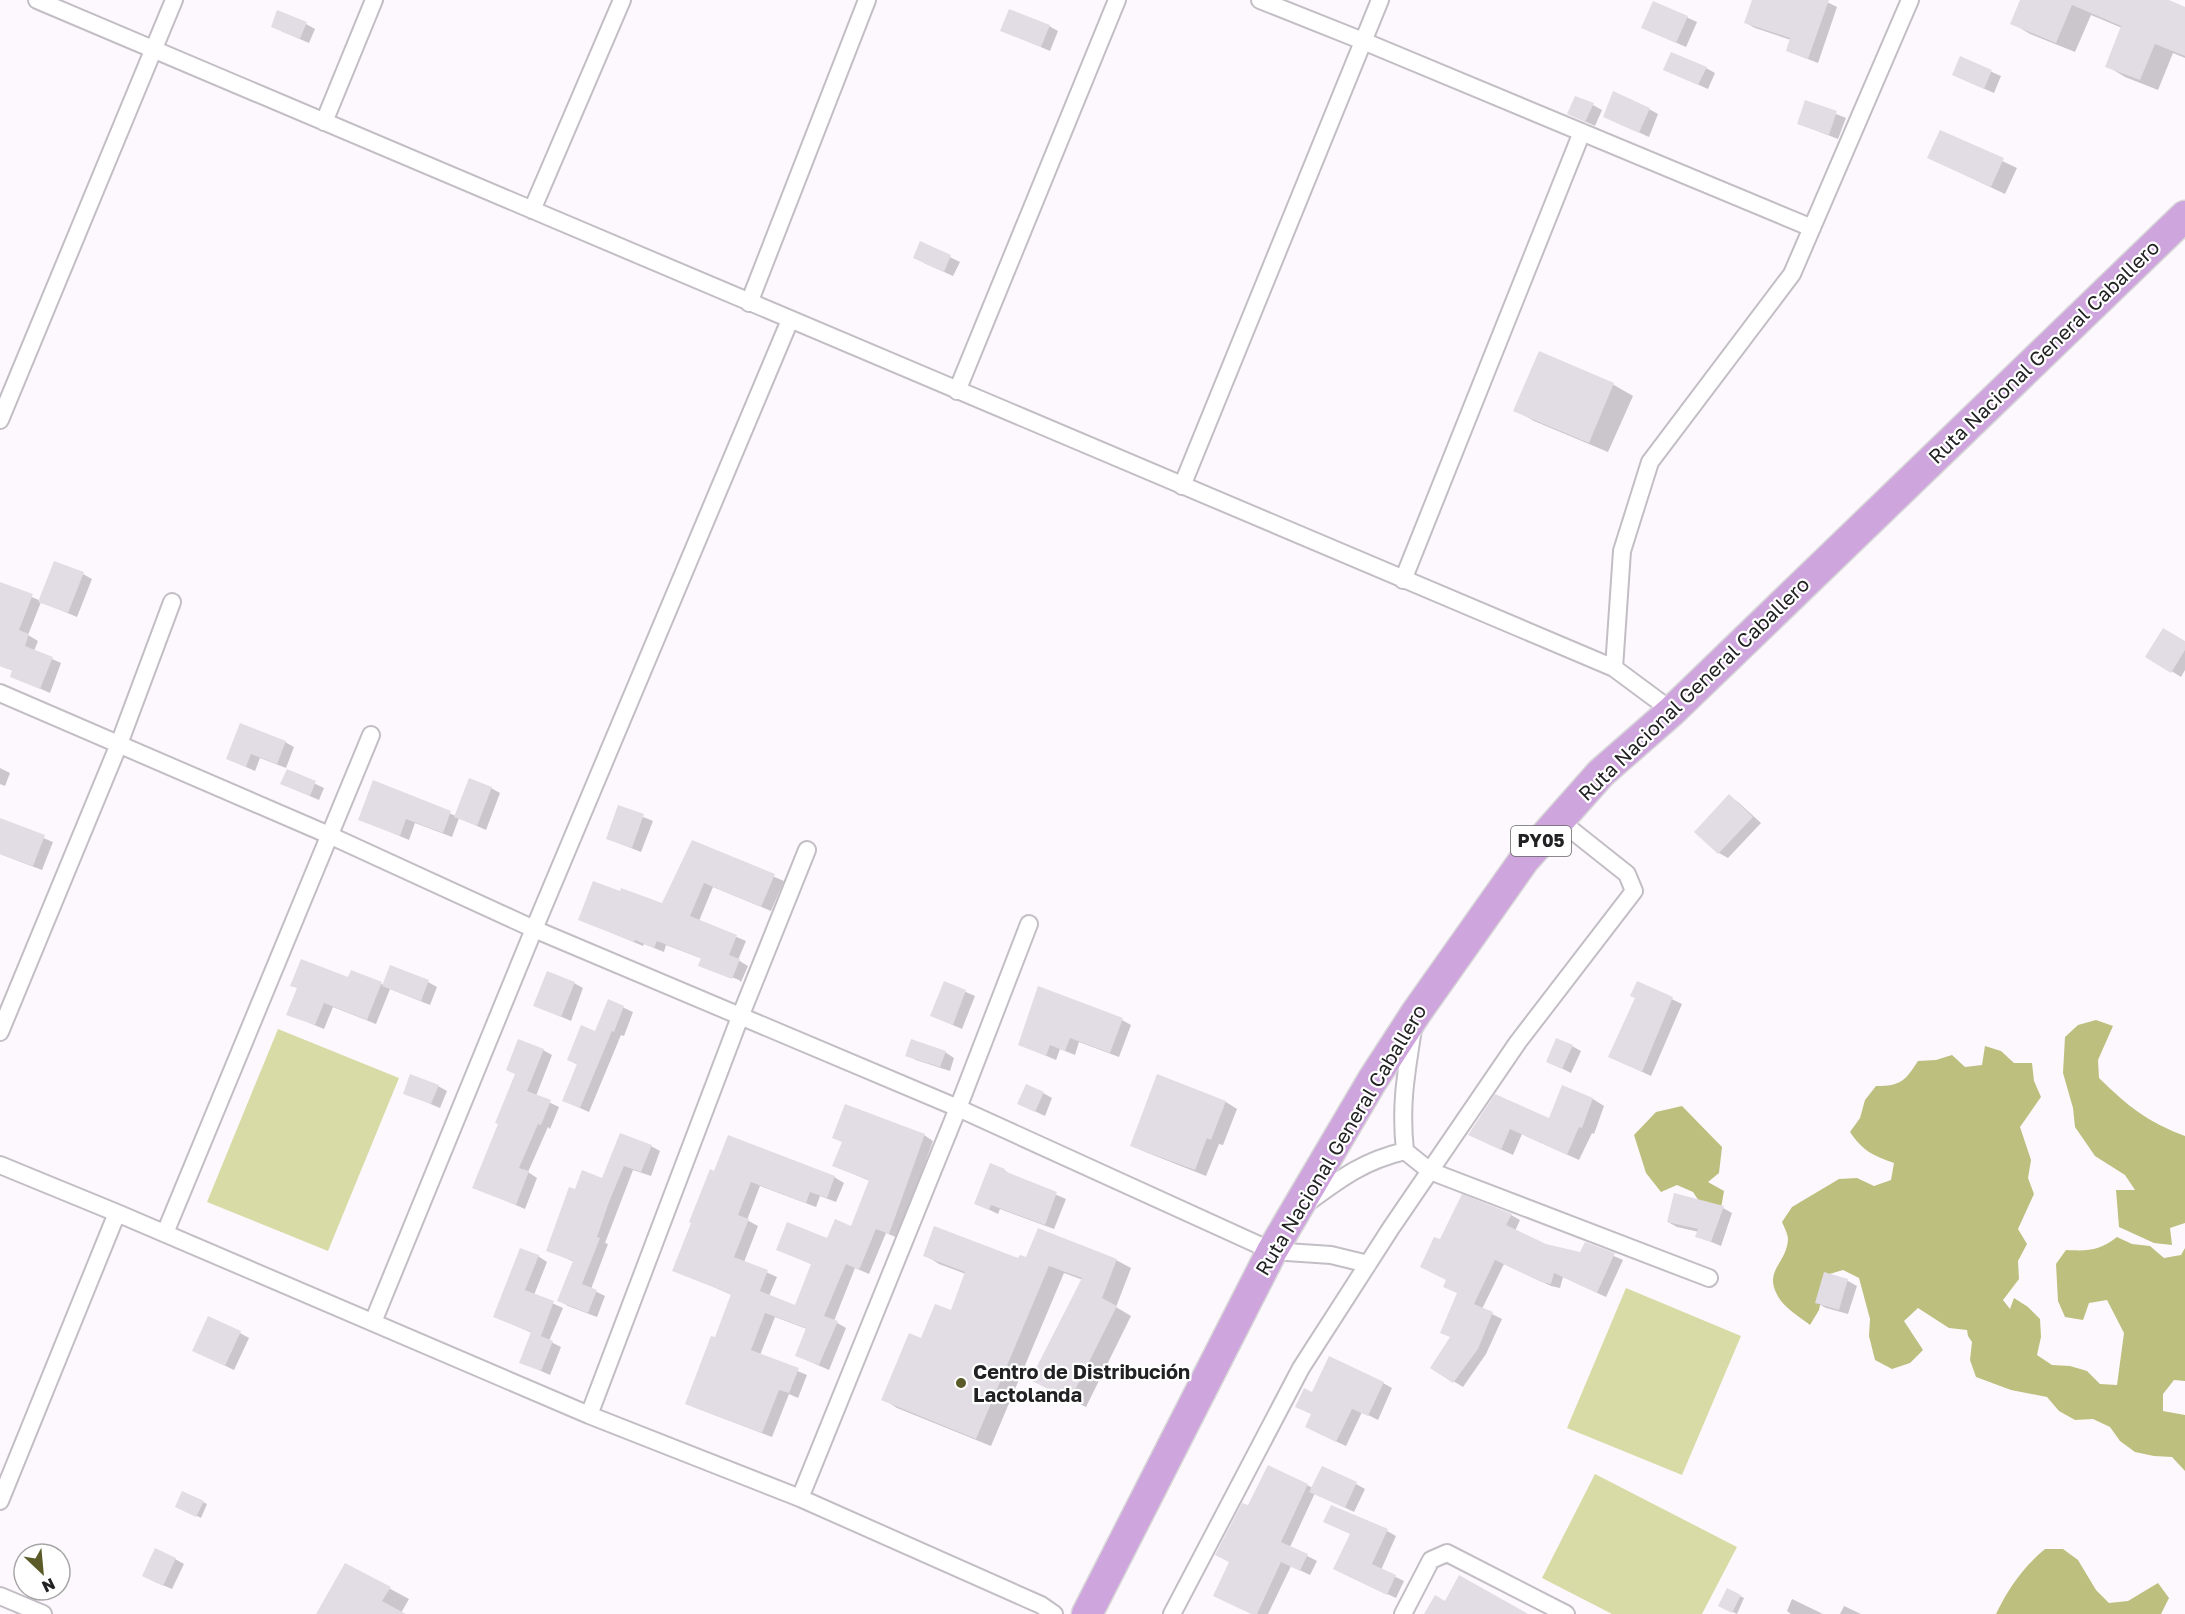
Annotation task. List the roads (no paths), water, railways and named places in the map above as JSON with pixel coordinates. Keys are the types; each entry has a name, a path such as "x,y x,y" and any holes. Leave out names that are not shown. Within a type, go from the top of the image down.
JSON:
{"highway":[{"name":"Ruta Nacional General Caballero","path":"1087,1614 1272,1251 1372,1081 1416,1013 1524,860 1601,774 1672,711 2185,216"}],"street":[{"path":"37,0 1614,668 1672,711"},
{"path":"0,420 174,0"},
{"path":"324,122 374,0"},
{"path":"532,210 622,0"},
{"path":"749,303 867,0"},
{"path":"957,391 1117,0"},
{"path":"1260,0 1812,228"},
{"path":"1182,486 1380,0"},
{"path":"1614,668 1622,550 1650,462 1792,274 1910,0"},
{"path":"1403,580 1582,132"},
{"path":"373,1322 534,929 790,320"},
{"path":"0,1032 119,744 172,602"},
{"path":"0,693 329,835 534,929 958,1108 1272,1251 1331,1255 1368,1264"},
{"path":"165,1233 371,735"},
{"path":"1173,1614 1301,1368 1368,1264 1518,1042 1634,891 1627,874 1559,820"},
{"path":"590,1415 740,1017 807,850"},
{"path":"800,1498 958,1108 1029,924"},
{"path":"1416,1013 1404,1086 1402,1120 1405,1151 1430,1171 1709,1278"},
{"path":"1296,1211 1345,1176 1374,1159 1405,1151"},
{"path":"0,1166 165,1233 590,1415 800,1498 1041,1605 1054,1614"},
{"path":"0,1501 117,1213"},
{"path":"1403,1614 1431,1560 1447,1553 1566,1614"},
{"path":"0,1596 43,1614"}],"place":[{"name":"Centro de Distribución Lactolanda","path":"961,1383"}]}
